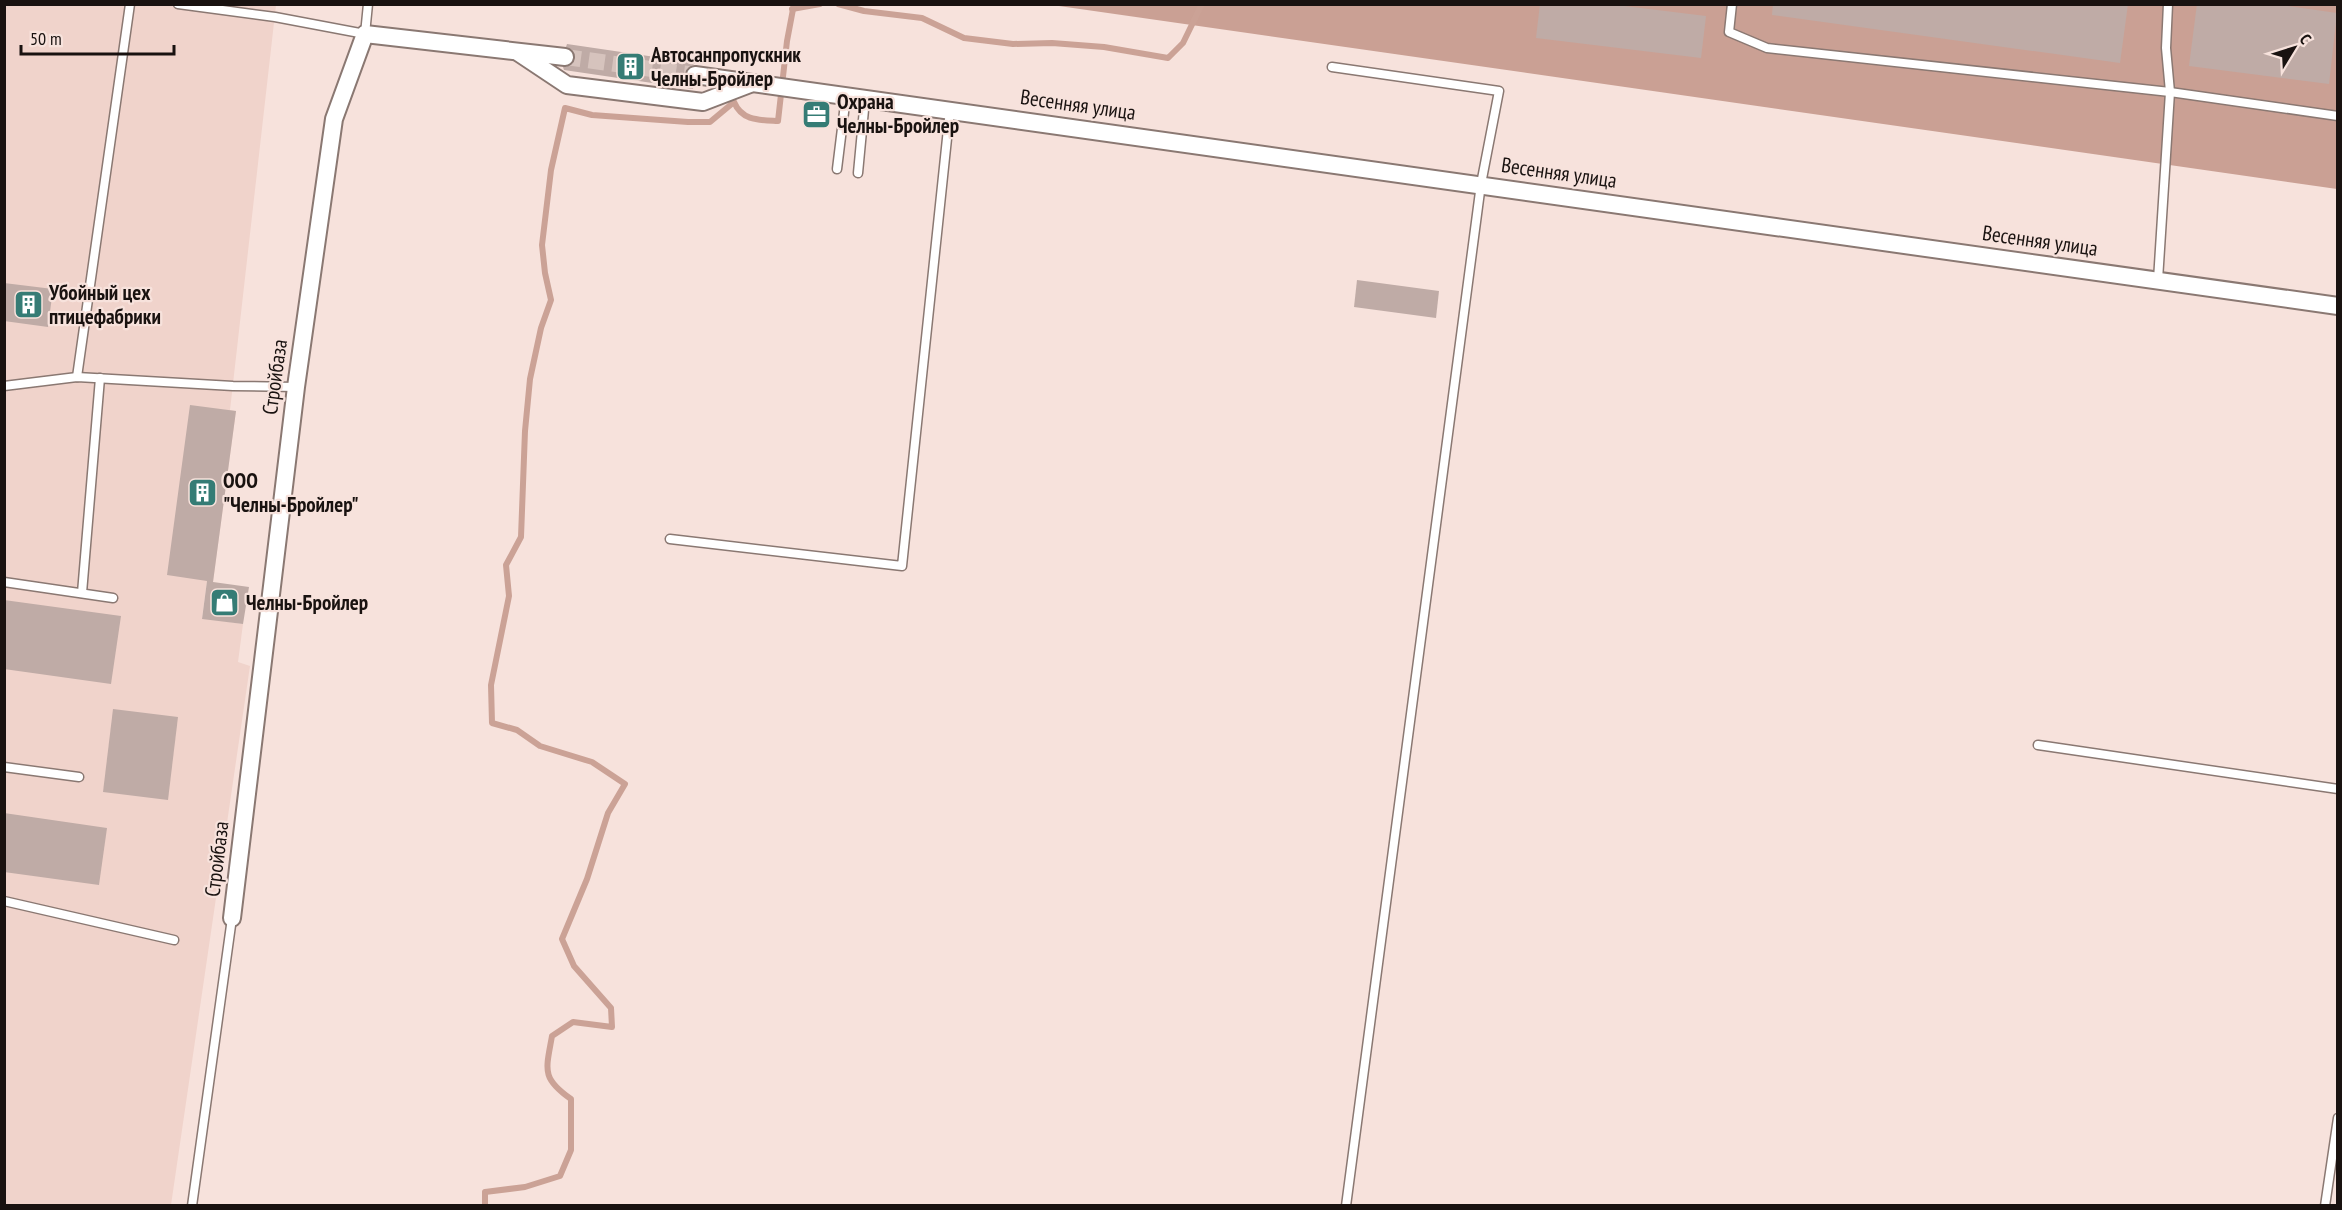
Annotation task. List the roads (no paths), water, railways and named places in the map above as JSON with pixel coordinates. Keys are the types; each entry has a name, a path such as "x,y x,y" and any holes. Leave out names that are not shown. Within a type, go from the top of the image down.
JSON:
{"street":[{"path":"365,34 558,56"},
{"name":"Стройбаза","path":"232,918 296,387 334,120 365,34"},
{"path":"516,51 567,85 703,102 754,83"},
{"name":"Весенняя улица","path":"695,75 2337,306"}],"lane":[{"path":"76,377 130,4"},
{"path":"178,4 274,17 365,34 368,4"},
{"path":"1732,4 1729,32 1767,48 2169,92 2337,116"},
{"path":"2158,280 2169,92 2166,48 2168,4"},
{"path":"1332,67 1499,91 1481,184 1346,1206"},
{"path":"837,169 846,96"},
{"path":"858,173 865,99"},
{"path":"670,539 902,566 950,110"},
{"path":"4,386 76,377 296,387"},
{"path":"82,593 100,378"},
{"path":"4,582 113,598"},
{"path":"2038,746 2337,789"},
{"path":"4,767 79,777"},
{"path":"4,901 174,940"},
{"path":"192,1206 232,918"},
{"path":"2325,1206 2337,1118"}],"waterway":[{"path":"485,1206 485,1192 525,1187 560,1176 571,1150 571,1099 561,1092 550,1079 547,1065 552,1036 573,1022 612,1027 611,1008 574,966 562,939 587,879 608,813 625,784 592,762 540,746 517,730 492,723 491,685 509,596 506,565 521,537 525,431 530,379 541,328 551,300 542,245 551,170 565,108 592,115 710,122 734,102 746,116 758,120 778,121 787,41 794,4"},
{"path":"792,9 820,4"},
{"path":"838,4 864,11 922,18 964,38 1013,44 1052,43 1104,47 1168,58 1183,43 1202,4"}],"tunnel":[{"path":"565,57 695,75"}],"place":[{"name":"Автосанпропускник Челны-Бройлер","path":"630,67"},
{"name":"Охрана Челны-Бройлер","path":"816,114"},
{"name":"Убойный цех птицефабрики","path":"28,305"},
{"name":"ООО \"Челны-Бройлер\"","path":"202,493"},
{"name":"Челны-Бройлер","path":"225,603"}]}
